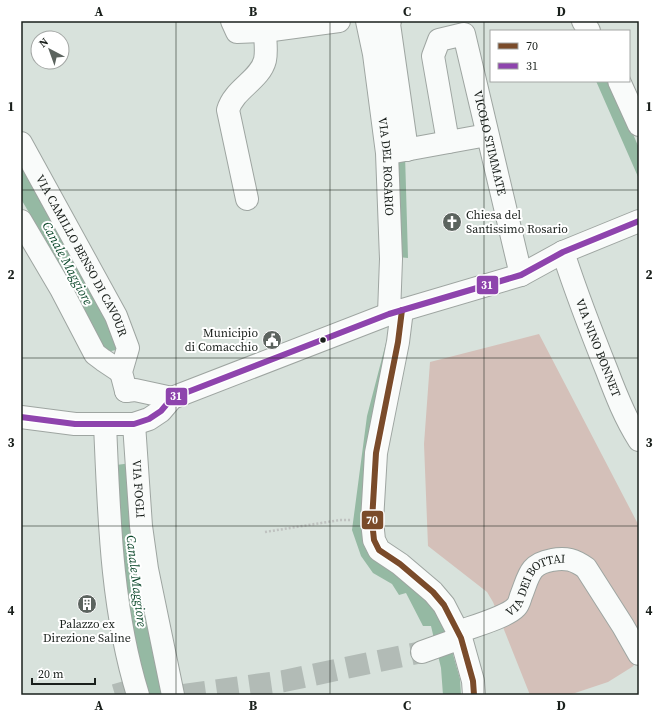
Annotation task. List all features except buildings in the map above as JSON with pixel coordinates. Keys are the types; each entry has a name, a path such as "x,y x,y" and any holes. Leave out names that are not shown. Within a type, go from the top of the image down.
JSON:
{"street":[{"path":"232,21 237,32 265,31 339,21"},
{"name":"VIA DEL ROSARIO","path":"366,21 398,152 392,259 398,342 376,453 372,521 374,540 379,550 400,564 433,592 444,605 459,635 473,681 474,695"},
{"path":"390,21 398,152 487,135"},
{"path":"583,21 588,30"},
{"path":"247,199 228,110 230,103 235,96 261,69 264,63 266,58 265,31"},
{"name":"VICOLO STIMMATE","path":"448,142 433,56 439,40 464,34 521,275"},
{"path":"619,82 639,125"},
{"name":"VIA CAMILLO BENSO DI CAVOUR","path":"21,143 116,316 128,348 124,382 119,400 121,417 130,424"},
{"path":"21,221 61,289 96,354 124,382 141,391 172,398"},
{"path":"21,417 75,424 130,424 149,419 161,411 172,398 396,312 521,275 563,252 639,221"},
{"name":"VIA NINO BONNET","path":"563,252 589,327 627,421 639,440"},
{"path":"105,424 116,596 135,691"},
{"name":"VIA FOGLI","path":"130,424 147,569 173,695"},
{"name":"VIA DEI BOTTAI","path":"422,652 508,613 517,606 531,571 541,562 569,559 578,562 586,568 639,654"}],"path":[{"path":"265,532 340,520 351,520"}],"shaded area":[{"path":"539,334 639,526 639,660 632,667 608,682 569,695 530,695 493,602 487,592 428,546 424,444 430,362"}],"water":[{"path":"373,21 385,21 405,154 408,258 398,257"},
{"path":"596,82 610,82 614,90 639,148 639,179"},
{"name":"Canale Maggiore","path":"21,151 120,349 107,352 103,350 48,245 21,199"},
{"path":"388,335 368,514 409,580 436,612 448,637 460,679 461,695 443,695 441,668 431,626 423,626 406,593 399,595 392,584 373,573 361,556 352,530 367,416"},
{"name":"Canale Maggiore","path":"132,463 170,695 145,695 124,612 116,465"}],"tunnel":[{"path":"184,695 284,681 422,652"},
{"path":"115,695 132,690"}],"transit line":[{"name":"31","path":"21,417 75,424 134,424 149,419 161,411 172,398 389,314 521,275 563,252 639,221"},
{"name":"70","path":"402,310 398,342 376,453 372,521 374,540 379,550 400,564 433,592 444,605 461,638 473,681 474,695"}],"place":[{"name":"Chiesa del Santissimo Rosario","path":"452,222"},
{"name":"Municipio di Comacchio","path":"272,340"},
{"name":"Palazzo ex Direzione Saline","path":"87,604"}]}
